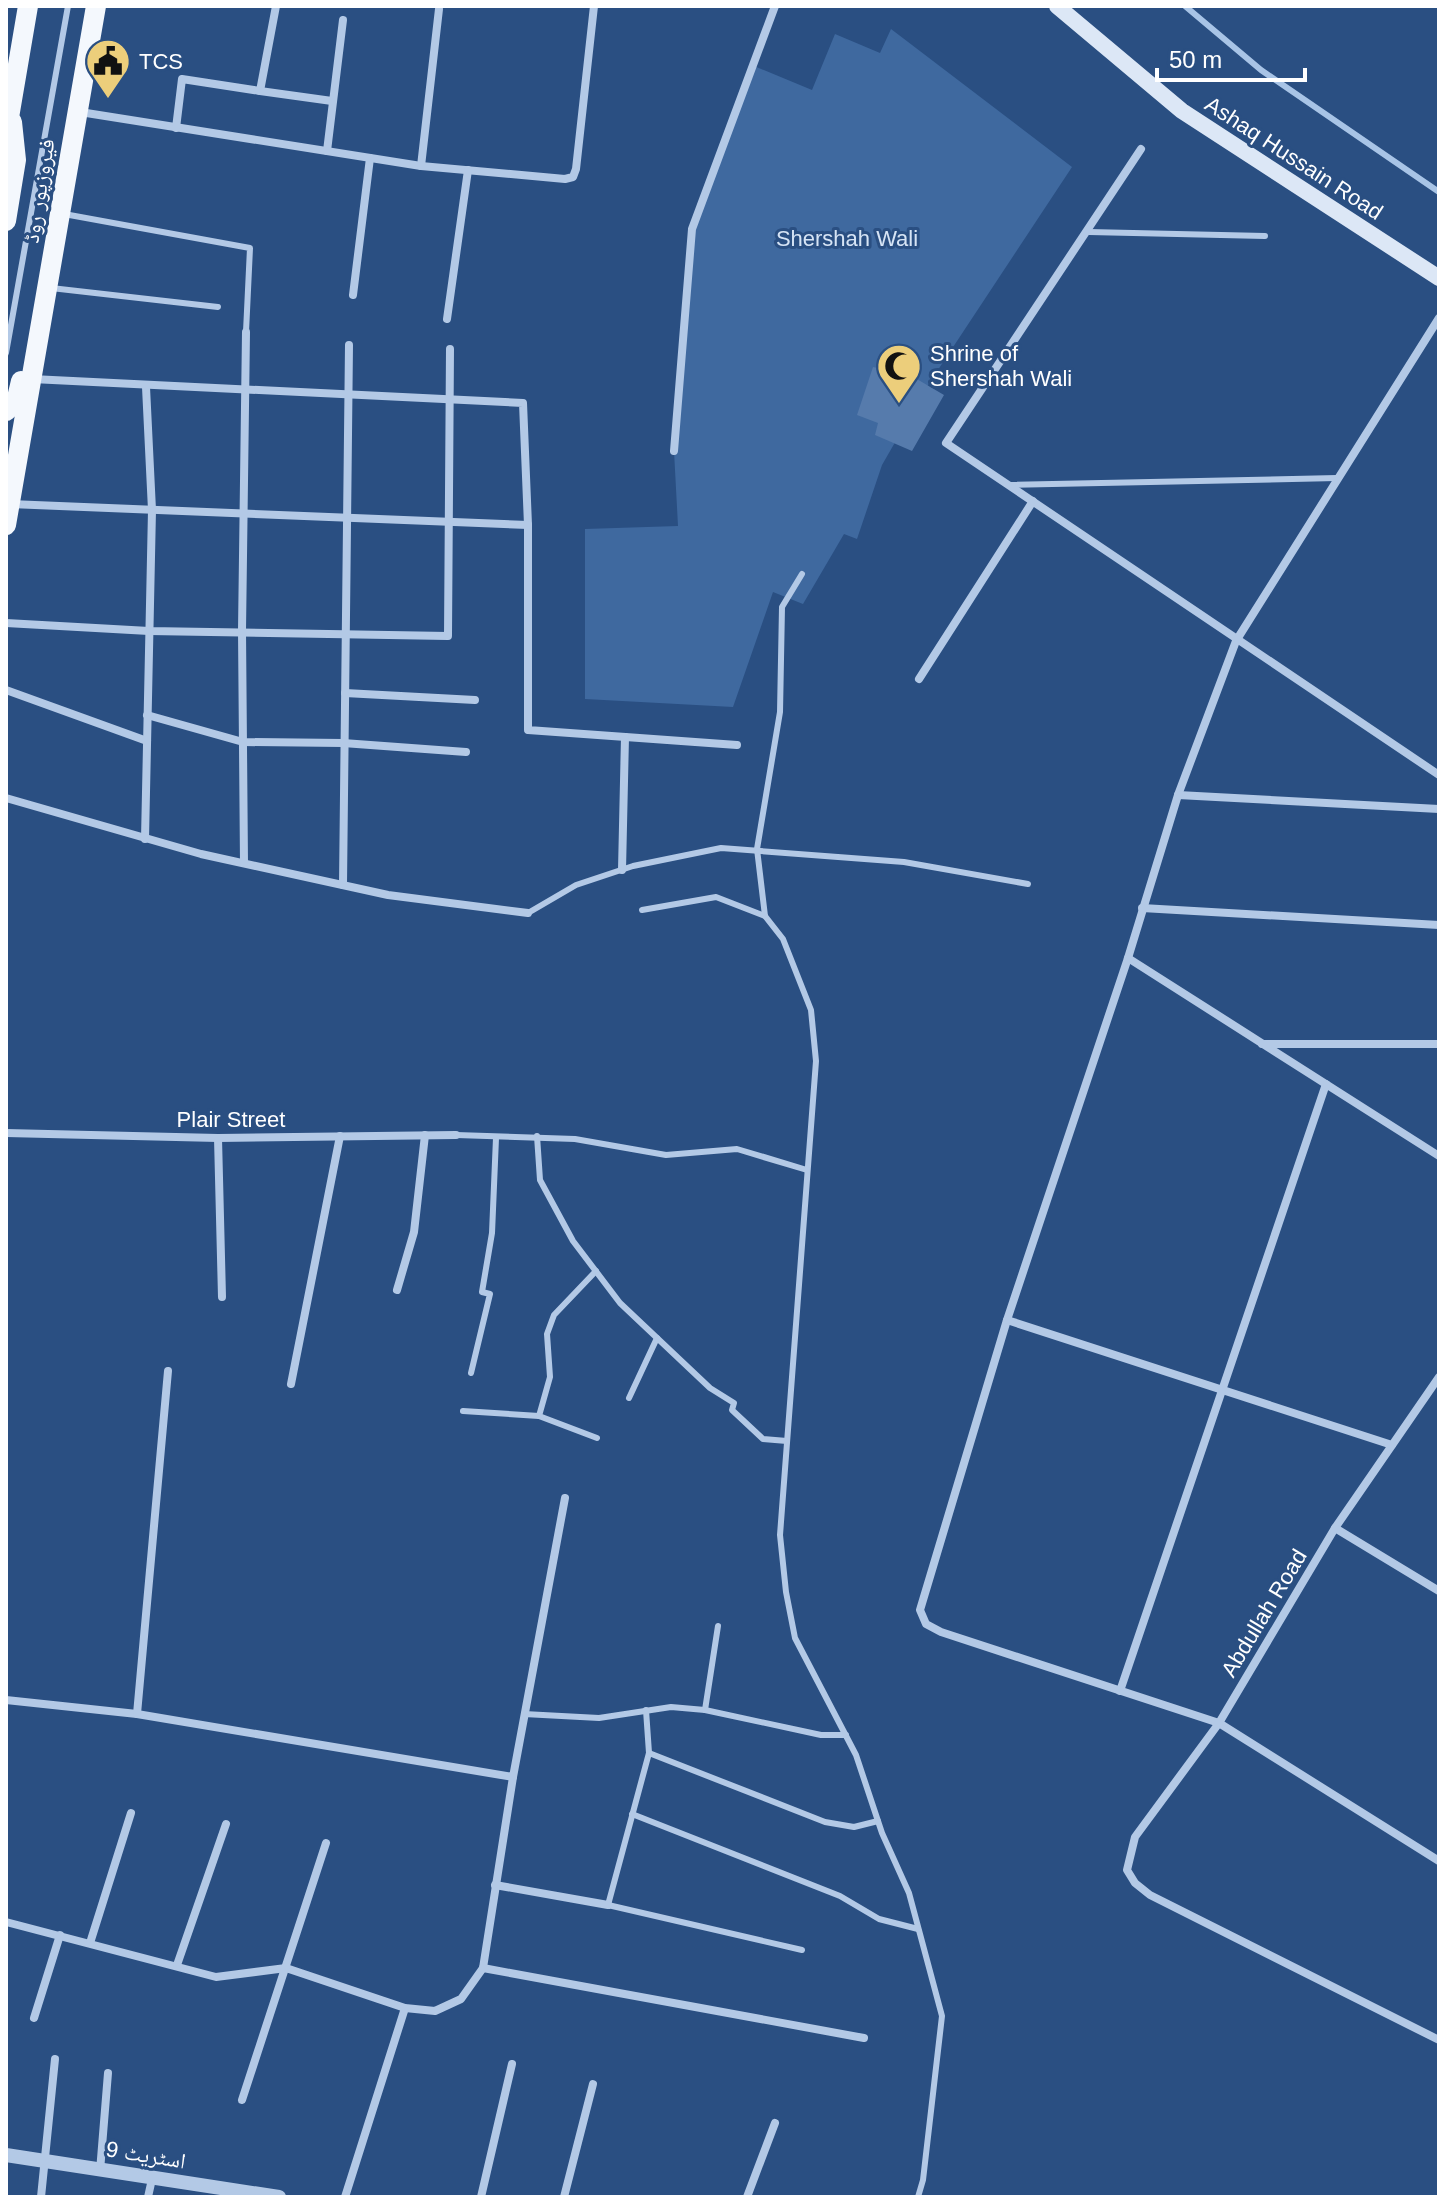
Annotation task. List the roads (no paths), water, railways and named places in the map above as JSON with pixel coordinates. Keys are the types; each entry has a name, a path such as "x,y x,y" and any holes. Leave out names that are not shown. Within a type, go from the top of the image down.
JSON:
{"main road":[{"name":"فیروزپور روڈ","path":"6,135 28,6"},
{"name":"فیروزپور روڈ","path":"6,525 96,6"},
{"name":"Ashaq Hussain Road","path":"1057,6 1182,111 1439,278"},
{"path":"6,221 16,160 8,110"},
{"path":"6,411 16,402 20,387 57,166 76,111"},
{"path":"6,442 6,460"}],"street":[{"path":"260,91 276,6"},
{"path":"76,111 421,166 573,177 594,6"},
{"path":"674,451 692,229 775,8 765,6"},
{"path":"421,166 439,9"},
{"path":"327,151 343,20"},
{"path":"176,128 182,79 332,101"},
{"path":"1141,149 1089,232 947,438 950,446 1439,775"},
{"path":"353,295 370,158"},
{"path":"447,319 468,170"},
{"path":"1439,318 1236,641 1178,795 1128,958 1007,1320 920,1610 926,1624 941,1632 1219,1723 1439,1861"},
{"path":"244,863 242,631 246,332"},
{"path":"343,885 349,345"},
{"path":"6,623 149,631 448,636 450,349"},
{"path":"31,379 523,403 528,525 528,730 737,745"},
{"path":"145,839 152,510 146,387"},
{"path":"919,679 1033,501"},
{"path":"9,504 347,518 448,519 528,525"},
{"path":"6,690 147,741"},
{"path":"345,693 475,700"},
{"path":"147,715 243,742 343,743 466,752"},
{"path":"622,870 625,737"},
{"path":"1178,795 1439,809"},
{"path":"6,798 145,839 388,895 528,913"},
{"path":"1142,908 1439,925"},
{"path":"1128,958 1439,1156"},
{"path":"1262,1044 1439,1044"},
{"path":"1120,1691 1326,1084"},
{"name":"Plair Street","path":"6,1133 218,1138 456,1135"},
{"path":"397,1290 414,1232 425,1135"},
{"path":"291,1384 340,1136"},
{"path":"218,1138 222,1297"},
{"path":"1007,1320 1392,1445"},
{"path":"137,1714 168,1371"},
{"name":"Abdullah Road","path":"1439,1377 1335,1528 1219,1723 1135,1837 1127,1870 1135,1883 1150,1895 1439,2040"},
{"path":"6,1922 216,1977 286,1968 405,2008 435,2011 461,1999 483,1968 513,1777 565,1498"},
{"path":"1335,1528 1439,1591"},
{"path":"6,1700 137,1714 513,1777"},
{"path":"90,1943 131,1813"},
{"path":"177,1965 226,1824"},
{"path":"242,2100 326,1843"},
{"path":"495,1885 608,1905"},
{"path":"34,2018 60,1935"},
{"path":"483,1968 864,2038"},
{"path":"345,2197 405,2008"},
{"path":"41,2197 47,2162 55,2059"},
{"path":"481,2197 512,2064"},
{"path":"100,2171 108,2073"},
{"path":"564,2197 593,2084"},
{"path":"747,2197 775,2123"},
{"name":"اسٹریٹ 9","path":"6,2155 276,2197"},
{"path":"148,2197 152,2179"}],"lane":[{"path":"6,353 68,6"},
{"path":"61,213 250,248 246,332"},
{"path":"1089,232 1265,236"},
{"path":"47,288 218,307"},
{"path":"1010,485 1337,478"},
{"path":"765,916 757,849 780,712 782,607 802,574"},
{"path":"528,913 576,885 622,870 721,848 904,862 1028,884"},
{"path":"642,910 716,897 765,916 783,939 811,1010 816,1061 780,1535 795,1638 846,1735 909,1893 942,2016 923,2180 918,2197"},
{"path":"456,1135 575,1139 666,1155 737,1149 807,1170"},
{"path":"537,1136 540,1180 573,1241 620,1303 710,1388 734,1403 732,1410 763,1439 787,1441"},
{"path":"471,1373 490,1294 482,1292 492,1233 496,1138"},
{"path":"539,1416 550,1377 547,1334 554,1315 596,1271"},
{"path":"629,1398 657,1338"},
{"path":"463,1411 539,1416 597,1438"},
{"path":"705,1710 718,1626"},
{"path":"524,1714 599,1718 671,1707 705,1710 807,1732 846,1735"},
{"path":"646,1710 649,1753 608,1905 802,1950"},
{"path":"649,1753 825,1822 854,1827 878,1821"},
{"path":"632,1814 840,1896 879,1919 918,1929"}],"waterway":[{"path":"1185,6 1261,70 1439,192"}],"place":[{"name":"TCS","path":"108,100"},
{"name":"Shrine of Shershah Wali","path":"899,405"}],"park label":[{"name":"Shershah Wali","path":"847,238"}]}
